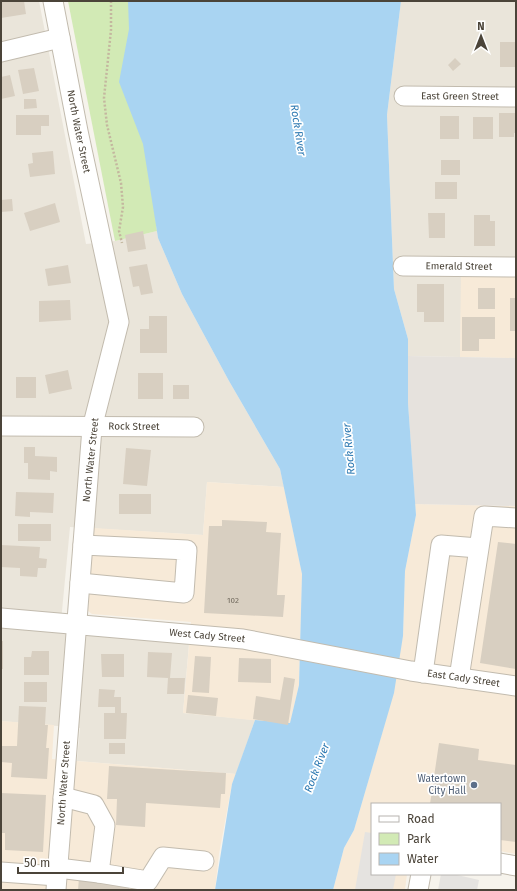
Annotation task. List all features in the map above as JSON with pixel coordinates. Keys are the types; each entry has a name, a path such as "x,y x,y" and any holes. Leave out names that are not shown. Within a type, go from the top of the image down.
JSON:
{"street":[{"name":"North Water Street","path":"53,1 78,131 119,322 92,428 57,878"},
{"path":"1,52 60,38"},
{"name":"East Green Street","path":"404,96 516,97"},
{"name":"Emerald Street","path":"403,266 516,267"},
{"name":"Rock Street","path":"1,426 92,428 194,427"},
{"path":"459,678 484,516 516,518"},
{"path":"80,583 184,593 187,550 83,545"},
{"path":"417,672 441,545 478,548"},
{"name":"West Cady Street","path":"1,618 243,639 417,672"},
{"name":"East Cady Street","path":"417,672 516,686"},
{"path":"63,797 94,805 105,825 99,873"},
{"path":"1,872 57,878 99,873 153,886 163,857 204,861"},
{"path":"501,863 516,866"},
{"path":"418,890 421,875"}],"path":[{"path":"111,1 111,30 104,98 107,124 121,183 123,207 119,231 122,243"}],"shaded area":[{"path":"1,1 39,1 86,244 115,241 157,231 158,238 182,294 229,381 280,469 284,487 207,482 203,535 70,527 60,632 189,644 183,713 255,720 236,774 77,761 80,728 1,721"},
{"path":"401,1 516,1 516,258 462,257 460,357 408,356 408,339 394,289 387,115"},
{"path":"461,272 516,273 516,358 460,357"},
{"path":"408,356 516,358 516,506 415,504 408,403"},
{"path":"207,482 284,487 302,574 299,685 290,724 183,713 191,622 92,614 88,611 94,528 203,535"},
{"path":"415,504 516,506 516,854 501,851 501,803 371,803 371,875 407,875 405,890 333,890 344,848 354,830 385,723 403,636 405,571 416,515"},
{"path":"1,721 54,725 52,759 236,774 232,784 219,854 215,890 1,890"},
{"path":"365,832 371,833 371,875 396,875 393,890 355,890"},
{"path":"441,875 457,875 479,880 477,890 438,890"}],"green space":[{"path":"68,1 130,1 157,231 115,241"}],"water":[{"name":"Rock River","path":"128,1 401,1 387,115 394,289 408,339 408,403 416,515 405,571 403,636 394,693 354,830 344,848 333,890 215,890 232,784 255,720 290,723 299,685 302,574 280,469 229,381 182,294 158,238 143,144 119,82 129,29"}],"building":[{"path":"1,1 24,1 26,14 1,18"},
{"path":"500,42 516,42 516,67 500,67"},
{"path":"455,58 461,64 453,71 448,65"},
{"path":"34,68 39,91 23,94 18,70"},
{"path":"10,75 15,96 1,99 1,77"},
{"path":"24,99 36,99 37,108 24,109"},
{"path":"499,113 516,113 516,133 514,133 514,137 499,137"},
{"path":"16,115 49,115 49,126 41,126 41,135 16,135"},
{"path":"440,116 459,116 459,139 440,139"},
{"path":"473,117 493,117 493,139 473,139"},
{"path":"53,151 55,174 30,177 28,164 33,163 32,153"},
{"path":"441,160 460,160 460,175 441,175"},
{"path":"435,182 457,182 457,199 435,199"},
{"path":"12,199 13,211 1,212 1,200"},
{"path":"55,203 60,222 30,231 24,213"},
{"path":"428,213 445,213 445,238 429,238"},
{"path":"474,215 490,215 490,221 495,221 495,246 474,246"},
{"path":"143,231 146,249 128,252 125,235"},
{"path":"147,264 153,293 141,295 139,286 133,287 129,267"},
{"path":"68,265 71,283 48,286 45,269"},
{"path":"417,284 444,284 444,322 424,322 424,312 417,312"},
{"path":"478,288 495,288 495,309 478,309"},
{"path":"510,298 516,298 516,331 510,331"},
{"path":"70,300 71,320 39,322 39,301"},
{"path":"149,316 167,316 167,353 140,353 140,329 149,329"},
{"path":"462,317 495,317 495,339 479,339 479,351 462,351"},
{"path":"68,370 72,389 49,394 45,375"},
{"path":"138,373 163,373 163,399 138,399"},
{"path":"16,377 36,377 36,398 16,398"},
{"path":"173,385 189,385 189,399 173,399"},
{"path":"24,447 35,447 35,456 57,457 57,472 50,471 50,480 28,479 28,463 24,463"},
{"path":"126,448 151,450 147,486 123,484"},
{"path":"16,492 54,493 53,513 30,512 30,517 15,516"},
{"path":"119,494 151,494 151,514 119,514"},
{"path":"222,520 267,522 266,532 281,533 277,595 285,595 283,617 204,613 209,526 222,526"},
{"path":"18,524 51,524 51,541 18,541"},
{"path":"498,542 516,544 516,669 480,663"},
{"path":"1,545 40,547 39,558 47,559 46,568 38,568 37,577 20,576 20,568 1,567"},
{"path":"1,641 3,641 3,669 1,669"},
{"path":"32,651 49,651 49,675 24,675 24,657 31,657"},
{"path":"148,652 172,653 170,678 185,678 184,694 167,694 168,678 147,677"},
{"path":"101,654 124,654 124,677 102,677"},
{"path":"195,656 211,657 209,693 192,692"},
{"path":"239,658 271,659 271,683 238,682"},
{"path":"284,677 295,679 288,725 253,719 256,696 280,700"},
{"path":"24,682 47,682 47,702 24,702"},
{"path":"99,689 115,690 114,697 121,697 121,713 127,713 126,739 104,739 104,713 115,713 115,707 98,707"},
{"path":"188,695 218,698 216,716 186,713"},
{"path":"19,706 46,707 45,725 48,725 46,748 49,748 47,779 11,777 12,763 1,762 1,746 17,746"},
{"path":"109,743 125,743 125,754 109,754"},
{"name":"Watertown City Hall","path":"439,743 479,749 478,760 516,765 516,842 501,840 501,803 430,803"},
{"path":"109,766 226,773 225,794 221,794 220,808 146,803 145,827 116,825 117,799 107,799"},
{"path":"1,793 46,795 43,852 5,850 5,833 1,833"},
{"path":"79,878 129,881 129,890 78,890"}],"place":[{"name":"Watertown City Hall","path":"474,785"}]}
